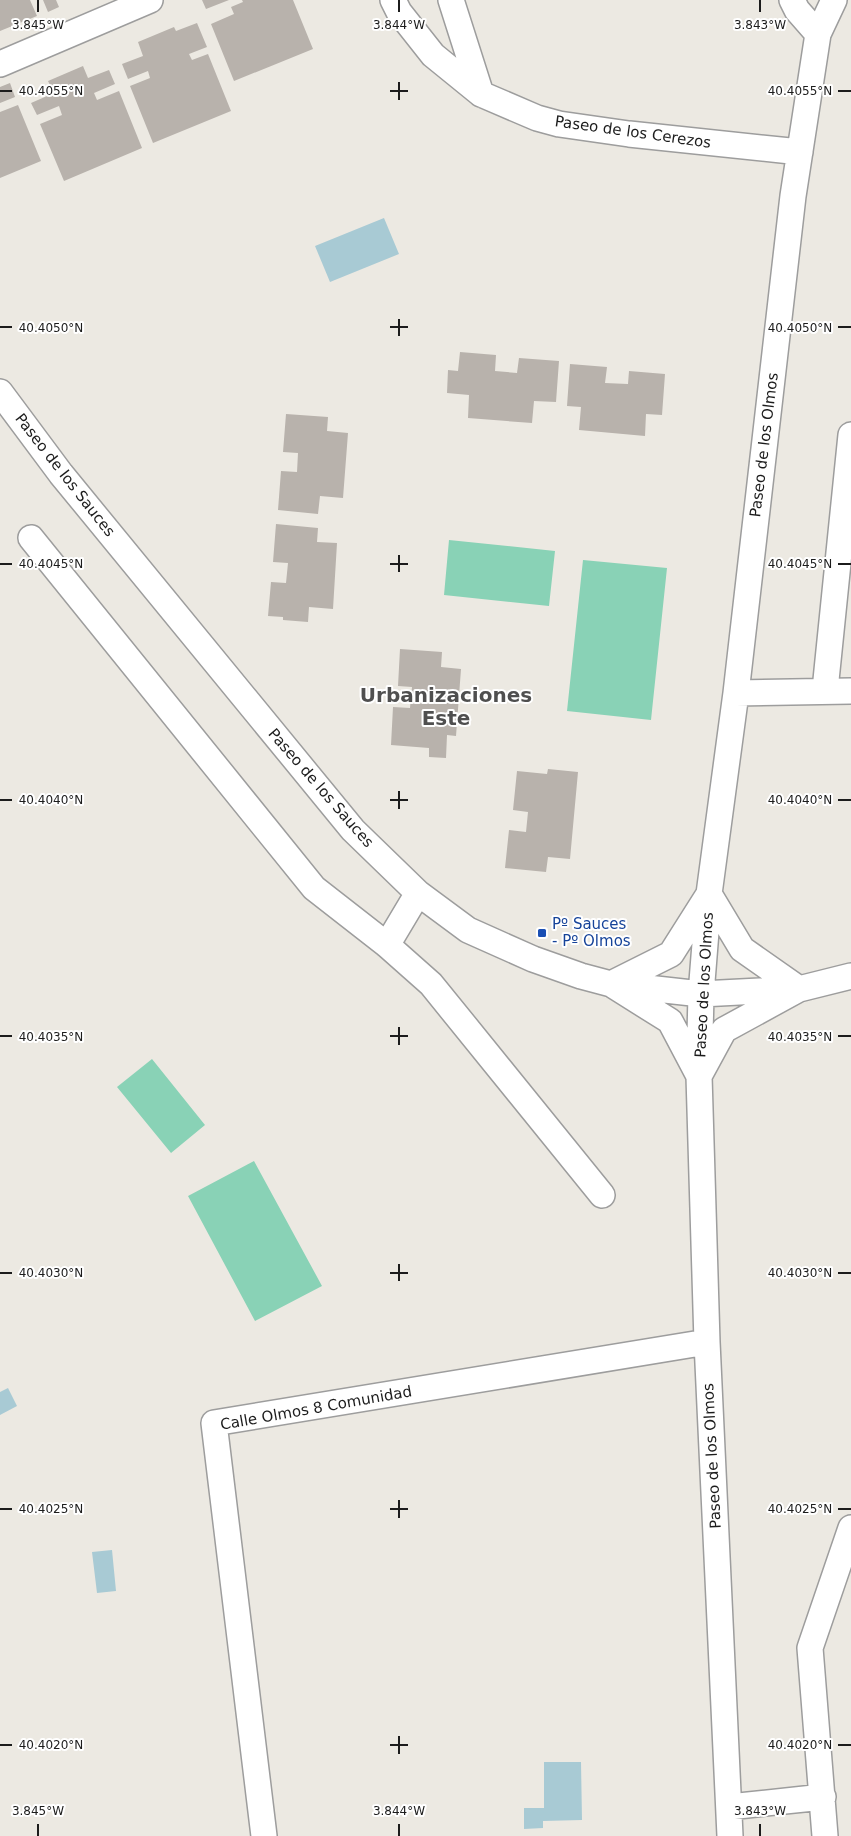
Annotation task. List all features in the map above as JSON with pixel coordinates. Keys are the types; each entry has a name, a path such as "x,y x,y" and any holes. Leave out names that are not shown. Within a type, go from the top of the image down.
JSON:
{"street":[{"path":"0,64 107,8 150,0"},
{"name":"Paseo de los Cerezos","path":"393,0 399,12 433,55 481,94 537,118 559,124 629,134 800,152"},
{"path":"451,0 481,94"},
{"path":"792,0 797,10 818,34"},
{"name":"Paseo de los Olmos","path":"730,1836 707,1342 699,1076 700,994 709,894 736,693 793,196 818,34 834,0"},
{"name":"Paseo de los Sauces","path":"0,392 61,474 347,822 418,892 468,930 533,959 581,976 611,984 700,994 799,989 851,976"},
{"path":"825,690 851,435"},
{"path":"31,538 314,888 387,944 431,984 602,1194"},
{"path":"736,693 851,691"},
{"path":"387,944 418,892"},
{"name":"Paseo de los Olmos","path":"611,984 671,954 709,894"},
{"name":"Paseo de los Olmos","path":"699,1076 724,1030 799,989 742,949 709,894"},
{"name":"Paseo de los Olmos","path":"611,984 670,1021 699,1076"},
{"name":"Calle Olmos 8 Comunidad","path":"264,1836 214,1423 707,1342"},
{"path":"825,1836 810,1648 851,1528"},
{"path":"729,1807 823,1797"}],"green space":[{"path":"449,540 555,551 549,606 444,595"},
{"path":"583,560 667,568 651,720 567,711"},
{"path":"152,1059 205,1125 171,1153 117,1087"},
{"path":"254,1161 322,1286 255,1321 188,1196"}],"water":[{"path":"384,218 399,254 330,282 315,246"},
{"path":"8,1388 17,1406 0,1415 0,1392"},
{"path":"112,1550 116,1591 97,1593 92,1552"},
{"path":"544,1762 581,1762 582,1820 543,1821 543,1828 524,1829 524,1808 544,1808"}],"building":[{"path":"0,0 30,0 37,16 0,31"},
{"path":"43,0 56,0 59,7 48,12"},
{"path":"202,0 229,0 206,9"},
{"path":"242,0 293,0 313,49 234,81 211,24 234,14 231,7 243,2"},
{"path":"197,23 207,47 189,54 192,60 208,54 231,111 153,143 130,86 150,78 148,71 128,79 122,64 143,56 138,42 174,27 176,31"},
{"path":"83,66 88,78 109,70 115,84 94,93 97,100 119,91 142,148 64,181 40,124 62,115 59,106 37,115 31,103 54,93 48,81"},
{"path":"10,83 15,97 0,103 0,87"},
{"path":"18,105 41,161 0,178 0,112"},
{"path":"460,352 496,355 495,371 517,373 519,358 559,361 556,402 534,401 532,423 468,418 469,395 447,393 448,370 458,371"},
{"path":"570,364 607,367 605,383 628,384 629,371 665,374 662,415 646,414 645,436 579,430 581,407 567,406"},
{"path":"286,414 328,417 327,431 348,433 343,498 320,496 318,514 278,510 281,471 297,472 298,453 283,452"},
{"path":"276,524 318,528 317,542 337,543 333,609 309,607 308,622 283,620 283,617 268,616 271,582 286,583 288,563 273,562"},
{"path":"400,649 442,652 441,667 461,669 456,736 447,735 446,758 429,757 429,748 391,745 393,707 410,708 412,687 398,686"},
{"path":"548,769 578,772 570,859 548,857 546,872 505,868 509,830 526,832 528,812 513,810 517,771 547,774"}],"place":[{"name":"Pº Sauces - Pº Olmos","path":"542,933"}],"district":[{"name":"Urbanizaciones Este","path":"446,706"}]}
